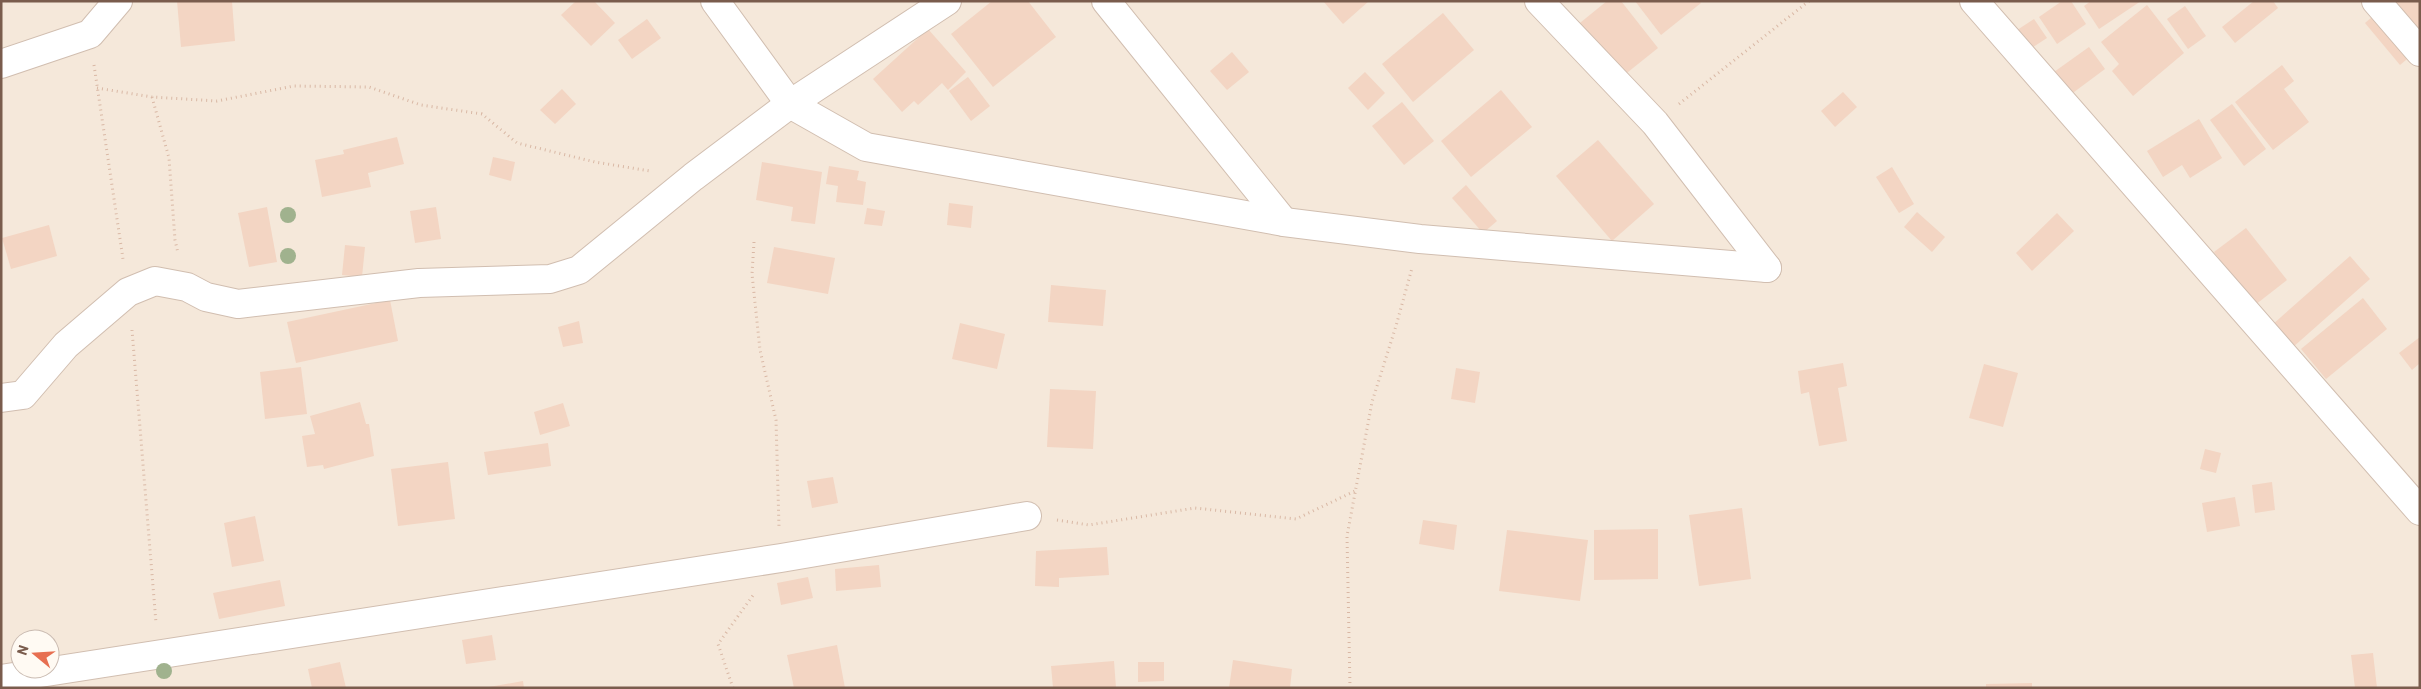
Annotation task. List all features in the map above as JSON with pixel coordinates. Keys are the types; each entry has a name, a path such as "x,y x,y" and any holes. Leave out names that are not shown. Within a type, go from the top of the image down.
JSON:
{"street":[{"path":"1,64 90,34 118,1"},
{"path":"715,1 790,104 866,147 1284,222 1420,239 1767,268 1655,123 1539,1"},
{"path":"1,398 23,395 66,345 128,292 155,281 187,287 206,297 238,304 419,283 550,279 579,270 693,177 790,104 947,1"},
{"path":"1106,1 1284,222"},
{"path":"1974,1 2420,510"},
{"path":"2376,1 2420,52"},
{"path":"1,679 781,558 1028,516"}],"path":[{"path":"1655,123 1809,1"},
{"path":"90,34 128,292 158,654"},
{"path":"97,88 152,97 217,101 294,86 369,87 421,105 482,114 517,143 595,162 693,177"},
{"path":"152,97 169,158 175,240 187,287"},
{"path":"1350,688 1347,536 1372,402 1396,326 1420,239"},
{"path":"733,688 718,644 781,558 776,420 760,350 752,274 754,242"},
{"path":"1028,516 1089,525 1195,508 1296,519 1355,490"}],"shaded area":[{"path":"1,1 2420,1 2420,688 1,688"}],"building":[{"path":"177,1 232,1 235,41 181,47"},
{"path":"576,1 594,1 615,23 591,46 561,15"},
{"path":"992,1 1028,1 1056,37 993,87 951,34"},
{"path":"1323,1 1369,1 1343,24"},
{"path":"1607,1 1621,1 1658,48 1618,80 1575,27"},
{"path":"1635,1 1699,1 1701,3 1661,35"},
{"path":"2062,1 2071,1 2086,24 2057,44 2039,17"},
{"path":"2091,1 2141,1 2099,29 2084,6"},
{"path":"2254,1 2273,1 2278,8 2235,43 2222,27"},
{"path":"2391,1 2420,1 2420,48 2400,65 2365,23"},
{"path":"2147,5 2184,53 2133,96 2112,71 2119,64 2101,42"},
{"path":"2185,6 2206,36 2188,49 2167,19"},
{"path":"1443,13 1474,50 1413,102 1382,64"},
{"path":"647,19 661,38 632,59 618,40"},
{"path":"2034,19 2047,38 2024,53 2011,34"},
{"path":"928,29 966,72 948,90 942,83 918,105 914,101 902,112 873,79"},
{"path":"2089,47 2105,69 2070,95 2054,72"},
{"path":"1232,52 1249,72 1227,90 1210,71"},
{"path":"2282,65 2294,81 2284,89 2309,122 2273,150 2235,102"},
{"path":"1365,72 1385,93 1368,110 1348,88"},
{"path":"968,77 990,106 971,121 949,91"},
{"path":"562,89 576,104 555,124 540,110"},
{"path":"1501,90 1532,127 1471,177 1441,141"},
{"path":"1843,92 1857,107 1835,127 1821,111"},
{"path":"1402,102 1434,141 1404,165 1372,126"},
{"path":"2232,104 2266,149 2244,166 2210,120"},
{"path":"2199,119 2222,158 2190,178 2182,165 2163,177 2147,151"},
{"path":"397,137 404,164 368,173 371,187 322,197 315,160 344,154 343,150"},
{"path":"1598,140 1654,204 1612,241 1556,176"},
{"path":"493,157 515,162 511,181 489,175"},
{"path":"762,162 822,172 815,224 791,221 793,207 756,200"},
{"path":"829,166 859,171 857,180 866,182 863,205 836,202 838,186 826,184"},
{"path":"1892,167 1914,204 1899,213 1876,177"},
{"path":"1466,185 1497,221 1483,233 1452,198"},
{"path":"949,203 973,206 971,228 947,225"},
{"path":"267,207 277,262 249,267 238,213"},
{"path":"436,207 441,239 415,243 410,211"},
{"path":"867,208 885,211 882,226 864,224"},
{"path":"1917,212 1945,237 1932,252 1904,227"},
{"path":"2057,213 2074,231 2032,271 2016,253"},
{"path":"49,225 57,256 11,269 2,238"},
{"path":"2246,228 2287,280 2255,305 2214,252"},
{"path":"345,245 365,247 362,277 342,275"},
{"path":"774,247 835,258 828,294 767,283"},
{"path":"2350,256 2370,279 2292,348 2272,325"},
{"path":"1051,285 1106,290 1103,326 1048,322"},
{"path":"2363,298 2387,329 2326,379 2301,349"},
{"path":"390,300 398,341 296,363 287,322"},
{"path":"579,321 583,343 563,347 558,327"},
{"path":"960,323 1005,334 997,369 952,359"},
{"path":"2420,337 2420,363 2412,370 2399,353"},
{"path":"1843,363 1847,386 1838,388 1847,441 1819,446 1809,392 1801,394 1798,371"},
{"path":"1984,364 2018,373 2003,427 1969,418"},
{"path":"301,367 307,414 265,419 260,372"},
{"path":"1456,368 1480,372 1475,403 1451,399"},
{"path":"1050,389 1096,391 1093,449 1047,447"},
{"path":"360,402 366,424 369,424 374,456 324,469 323,465 307,467 302,436 315,434 310,416"},
{"path":"563,403 570,426 540,435 534,412"},
{"path":"548,443 551,466 488,475 484,452"},
{"path":"2205,449 2221,453 2216,473 2200,469"},
{"path":"448,462 455,519 398,526 391,469"},
{"path":"833,477 838,503 812,508 807,481"},
{"path":"2272,482 2275,510 2255,513 2252,485"},
{"path":"2235,497 2240,526 2207,532 2202,503"},
{"path":"1742,508 1751,579 1699,586 1689,515"},
{"path":"255,516 264,561 232,567 224,523"},
{"path":"1423,520 1457,525 1454,550 1419,544"},
{"path":"1658,529 1658,579 1594,580 1594,530"},
{"path":"1507,530 1588,540 1580,601 1499,591"},
{"path":"1107,547 1109,575 1059,578 1059,587 1035,586 1036,551"},
{"path":"879,565 881,587 836,591 835,569"},
{"path":"808,577 813,598 781,605 777,583"},
{"path":"280,580 285,606 219,619 213,593"},
{"path":"492,635 496,660 466,664 462,640"},
{"path":"837,645 845,688 794,688 787,655"},
{"path":"2373,653 2377,688 2355,688 2351,655"},
{"path":"1233,660 1292,669 1290,688 1229,688"},
{"path":"1114,661 1116,688 1053,688 1051,666"},
{"path":"340,662 346,688 312,688 308,669"},
{"path":"1138,662 1164,662 1164,681 1138,682"},
{"path":"523,681 524,688 489,688 489,687"},
{"path":"2032,683 2032,688 1986,688 1986,684"}]}
